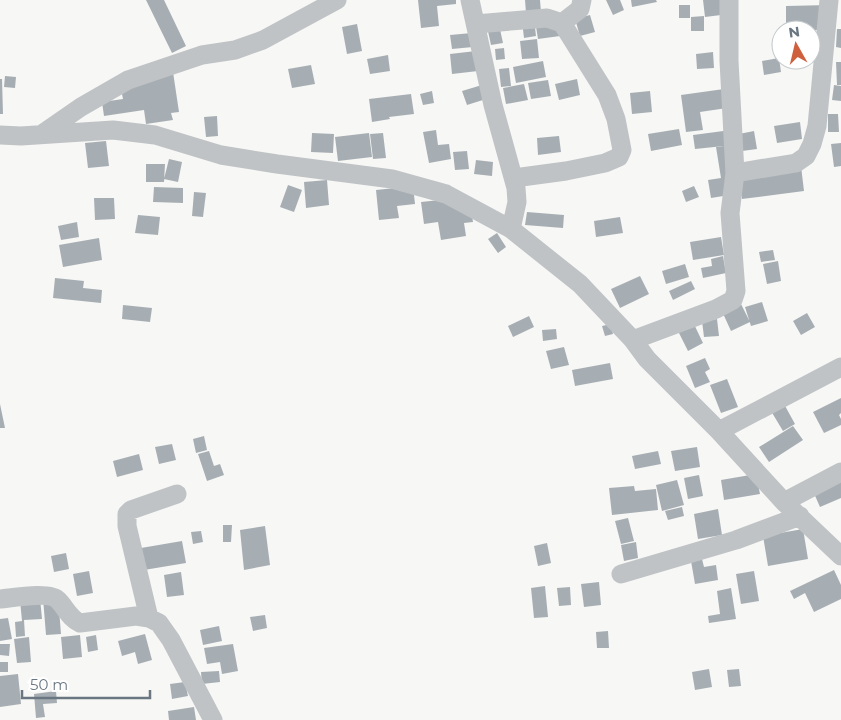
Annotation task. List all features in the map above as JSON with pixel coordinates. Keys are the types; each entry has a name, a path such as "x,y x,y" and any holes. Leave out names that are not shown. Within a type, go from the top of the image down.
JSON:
{"street":[{"path":"42,134 81,107 128,80 202,55 235,50 263,40 337,0"},
{"path":"470,0 493,105 514,178 517,202 511,230"},
{"path":"562,23 580,10 582,0"},
{"path":"633,340 733,300 736,291 730,213 735,173 729,0"},
{"path":"735,173 796,163 806,156 812,144 817,126 829,0"},
{"path":"476,24 546,18 562,23 607,95 616,119 622,150 619,157 605,163 566,171 514,178"},
{"path":"0,135 21,136 112,130 155,135 221,155 392,179 446,194 511,230 580,284 633,340 647,359 719,431 784,502 841,556"},
{"path":"719,431 841,367"},
{"path":"784,502 841,472"},
{"path":"149,618 127,526 127,514 130,510 177,494"},
{"path":"622,574 736,540 800,516"},
{"path":"0,600 48,595 57,598 73,619 80,623 136,616 149,618 158,623 171,640 213,720"}],"building":[{"path":"146,0 164,0 186,46 172,53"},
{"path":"418,0 456,0 456,4 437,6 439,26 421,28"},
{"path":"525,0 540,0 541,12 526,13"},
{"path":"606,0 620,0 624,10 613,15"},
{"path":"631,0 656,0 657,2 632,7"},
{"path":"703,0 728,0 729,14 705,17"},
{"path":"679,5 690,5 690,18 679,18"},
{"path":"829,5 829,30 821,30 821,20 786,20 786,6"},
{"path":"590,15 595,32 580,36 575,19"},
{"path":"557,16 560,36 538,39 535,20"},
{"path":"704,16 704,31 691,31 691,17"},
{"path":"534,19 536,36 524,38 522,21"},
{"path":"498,20 503,43 491,45 486,22"},
{"path":"357,24 362,51 347,54 342,27"},
{"path":"837,29 841,29 841,48 836,47"},
{"path":"472,33 473,47 452,49 450,35"},
{"path":"537,39 539,58 522,59 520,41"},
{"path":"504,48 505,59 496,60 495,49"},
{"path":"476,51 478,71 452,74 450,54"},
{"path":"713,52 714,68 697,69 696,54"},
{"path":"388,55 390,71 370,74 367,59"},
{"path":"771,59 771,70 781,70 781,72 764,75 762,61"},
{"path":"543,61 546,77 516,83 513,67"},
{"path":"836,62 841,62 841,85 837,85"},
{"path":"311,65 315,84 292,88 288,69"},
{"path":"509,68 511,86 501,87 499,69"},
{"path":"173,72 179,112 171,113 173,120 146,124 144,110 104,116 102,102 123,99 121,89"},
{"path":"5,76 16,77 15,88 4,87"},
{"path":"0,79 2,79 3,114 0,114"},
{"path":"577,79 580,95 559,100 555,84"},
{"path":"548,80 551,96 531,99 528,83"},
{"path":"524,84 528,100 506,104 503,88"},
{"path":"482,85 486,99 467,105 462,91"},
{"path":"834,85 841,86 841,101 832,100"},
{"path":"724,89 727,108 700,112 703,130 686,132 681,95"},
{"path":"432,91 434,103 423,105 420,94"},
{"path":"650,91 652,112 632,114 630,93"},
{"path":"411,94 414,114 389,117 390,119 372,122 369,99"},
{"path":"828,114 838,114 839,132 828,132"},
{"path":"217,116 218,136 206,137 204,117"},
{"path":"800,122 802,139 777,143 774,126"},
{"path":"679,129 682,145 651,151 648,134"},
{"path":"436,130 438,145 449,144 451,159 429,163 423,132"},
{"path":"731,130 736,194 711,198 708,180 721,178 716,147 724,146 695,149 693,135"},
{"path":"754,131 757,149 742,151 739,134"},
{"path":"312,133 334,134 333,153 311,152"},
{"path":"369,133 372,157 338,161 335,137"},
{"path":"383,133 386,158 373,159 370,134"},
{"path":"559,136 561,152 538,155 537,138"},
{"path":"106,141 109,166 88,168 85,143"},
{"path":"841,143 841,166 834,167 831,144"},
{"path":"467,151 469,169 455,170 453,152"},
{"path":"169,159 182,162 178,182 164,179"},
{"path":"476,160 493,162 492,176 474,174"},
{"path":"146,164 165,164 164,182 146,182"},
{"path":"801,166 804,191 742,199 739,175"},
{"path":"327,180 329,205 306,208 304,182"},
{"path":"288,185 302,190 294,212 280,207"},
{"path":"413,186 415,204 397,206 399,218 379,220 376,190"},
{"path":"694,186 699,197 686,202 682,191"},
{"path":"154,187 183,188 183,203 153,202"},
{"path":"194,192 206,193 203,217 192,216"},
{"path":"94,198 114,198 115,219 95,220"},
{"path":"449,199 470,203 473,222 464,223 466,236 441,240 438,222 424,224 421,202"},
{"path":"527,212 564,215 563,228 525,225"},
{"path":"138,215 160,217 158,235 135,233"},
{"path":"620,217 623,233 596,237 594,221"},
{"path":"77,222 79,237 61,240 58,226"},
{"path":"497,233 506,247 498,253 488,239"},
{"path":"721,237 724,255 693,260 690,242"},
{"path":"99,238 102,260 63,267 59,245"},
{"path":"773,250 775,260 761,262 759,252"},
{"path":"723,256 726,273 703,278 701,268 712,266 711,259"},
{"path":"778,261 781,281 767,284 763,264"},
{"path":"685,264 689,277 666,284 662,271"},
{"path":"640,276 649,294 620,308 611,289"},
{"path":"55,278 84,281 83,288 102,290 101,303 53,298"},
{"path":"691,281 695,289 673,300 669,291"},
{"path":"738,298 750,322 731,331 720,307"},
{"path":"762,302 768,321 751,326 745,307"},
{"path":"123,305 152,308 150,322 122,319"},
{"path":"807,313 815,327 801,335 793,321"},
{"path":"529,316 534,327 513,337 508,326"},
{"path":"691,318 703,343 688,351 675,325"},
{"path":"717,319 719,336 704,337 702,321"},
{"path":"611,324 613,334 605,336 602,326"},
{"path":"556,329 557,339 543,341 542,330"},
{"path":"564,347 569,365 551,369 546,351"},
{"path":"705,358 710,369 705,372 710,382 695,388 686,366"},
{"path":"610,363 613,379 575,386 572,370"},
{"path":"727,379 738,407 721,413 710,385"},
{"path":"779,395 795,424 783,431 771,411"},
{"path":"841,398 841,413 839,415 841,425 824,433 813,412"},
{"path":"0,404 5,428 0,428"},
{"path":"793,426 803,440 769,462 759,447"},
{"path":"204,436 207,450 196,453 193,439"},
{"path":"172,444 176,460 159,464 155,447"},
{"path":"697,447 700,467 675,471 671,451"},
{"path":"209,451 214,466 220,464 224,475 207,481 198,454"},
{"path":"658,451 661,464 635,469 632,456"},
{"path":"139,454 143,470 117,477 113,461"},
{"path":"841,469 841,498 820,507 809,482"},
{"path":"756,474 760,494 724,500 721,480"},
{"path":"699,475 703,496 688,499 684,478"},
{"path":"677,480 684,505 662,511 656,485"},
{"path":"634,486 635,491 656,489 658,510 612,515 609,488"},
{"path":"682,507 684,516 668,520 665,511"},
{"path":"718,509 722,535 698,539 694,514"},
{"path":"628,518 634,541 621,544 615,521"},
{"path":"223,525 232,525 231,542 223,542"},
{"path":"265,526 270,565 244,570 240,530"},
{"path":"803,529 808,559 768,566 763,536"},
{"path":"201,531 203,542 193,544 191,532"},
{"path":"182,541 186,563 144,570 141,548"},
{"path":"636,542 638,558 624,561 621,545"},
{"path":"547,543 551,563 538,566 534,546"},
{"path":"66,553 69,569 54,572 51,556"},
{"path":"702,559 704,567 716,565 718,580 695,584 691,561"},
{"path":"834,570 841,585 841,599 814,612 805,593 794,599 790,591"},
{"path":"89,571 93,593 77,596 73,574"},
{"path":"754,571 759,601 741,604 736,574"},
{"path":"181,572 184,595 167,597 164,575"},
{"path":"599,582 601,605 584,607 581,584"},
{"path":"545,586 548,617 534,618 531,588"},
{"path":"570,587 571,605 559,606 557,588"},
{"path":"731,588 736,619 709,623 708,616 720,614 717,591"},
{"path":"58,596 61,634 46,635 43,598"},
{"path":"40,598 42,619 24,620 25,636 16,637 15,622 22,621 20,600"},
{"path":"265,615 267,628 253,631 250,617"},
{"path":"8,618 12,639 0,641 0,619"},
{"path":"219,626 222,641 203,645 200,630"},
{"path":"608,631 609,648 597,648 596,632"},
{"path":"145,634 152,660 138,664 135,652 122,656 118,641"},
{"path":"80,635 82,657 63,659 61,637"},
{"path":"96,635 98,650 88,652 86,637"},
{"path":"29,637 31,662 17,663 14,639"},
{"path":"0,644 10,644 9,656 0,655"},
{"path":"233,644 238,671 222,674 220,662 207,664 204,648"},
{"path":"0,662 8,662 8,672 0,672"},
{"path":"709,669 712,687 695,690 692,672"},
{"path":"739,669 741,686 729,687 727,670"},
{"path":"219,671 220,682 202,684 201,672"},
{"path":"18,674 21,704 0,707 0,676"},
{"path":"185,682 188,696 172,699 170,684"},
{"path":"56,691 57,703 43,704 45,717 36,718 34,694"},
{"path":"194,707 196,720 169,720 168,711"}]}
